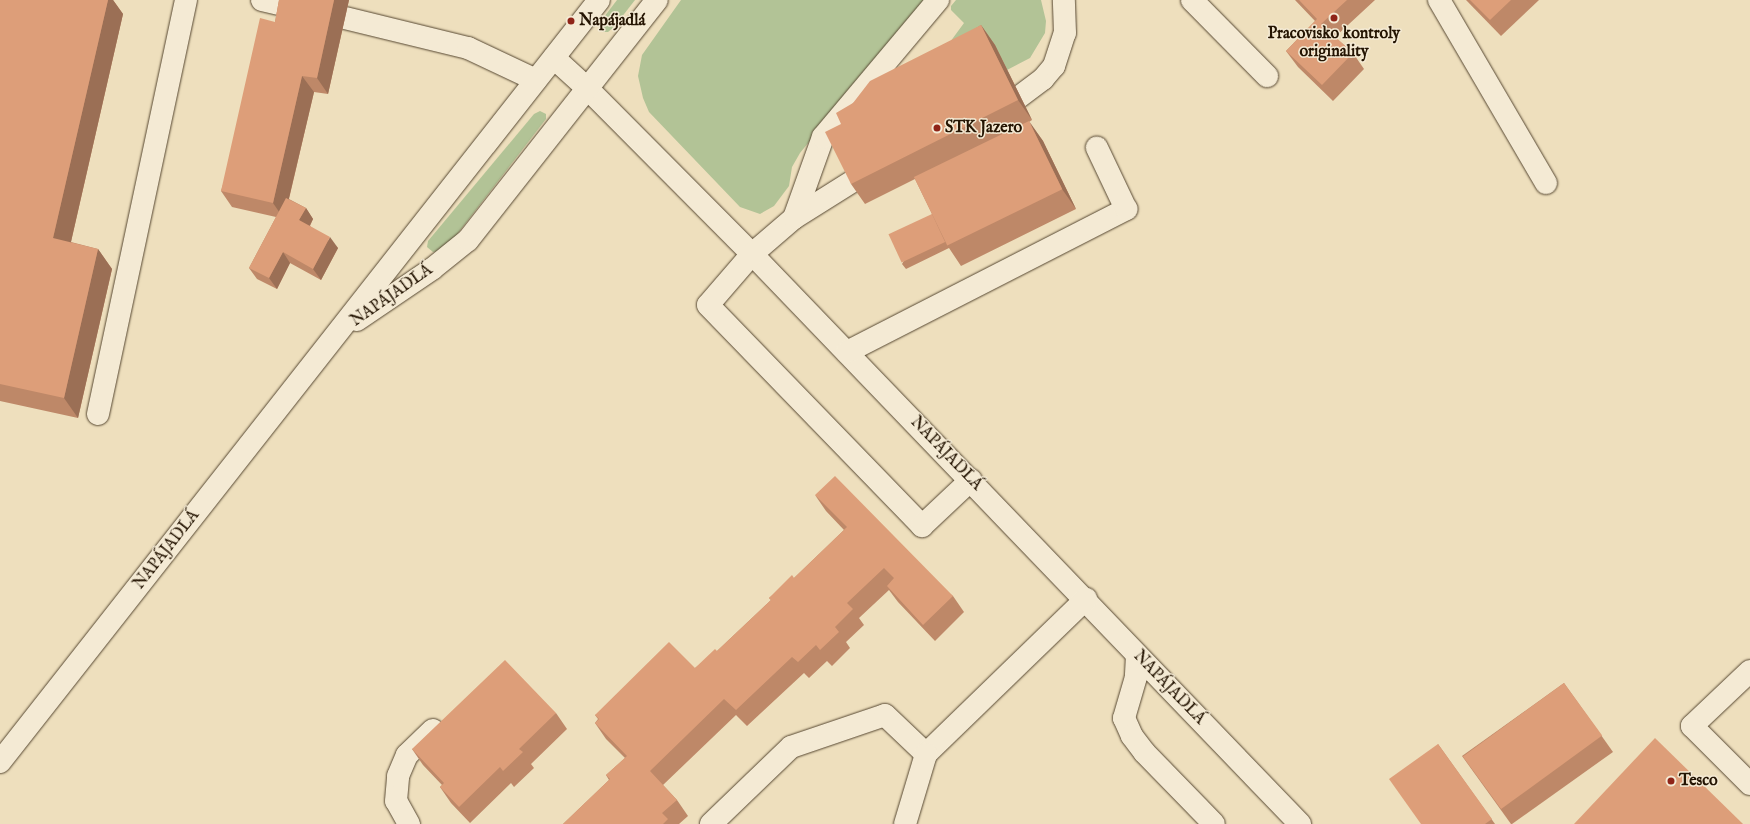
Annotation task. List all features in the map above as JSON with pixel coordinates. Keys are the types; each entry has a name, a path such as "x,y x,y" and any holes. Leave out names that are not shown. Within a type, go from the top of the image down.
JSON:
{"street":[{"path":"98,414 186,0"},
{"path":"262,0 292,7"},
{"name":"NAPÁJADLÁ","path":"0,762 599,0"},
{"name":"NAPÁJADLÁ","path":"334,338 374,307 432,269 468,240 657,0"},
{"path":"794,218 824,137 938,0"},
{"path":"1019,97 1043,79 1054,66 1065,32 1064,0"},
{"path":"1192,0 1267,76"},
{"path":"1439,0 1546,183"},
{"path":"345,18 468,48 536,80"},
{"name":"NAPÁJADLÁ","path":"554,58 587,88 752,254 1086,599 1137,655 1297,823"},
{"path":"847,352 1126,209 1097,148"},
{"path":"853,181 794,218 752,254 708,305 922,526 971,480"},
{"path":"905,824 926,754 1086,599"},
{"path":"1137,655 1136,677 1124,718 1132,736 1144,752 1214,824"},
{"path":"1750,671 1692,726 1750,784"},
{"path":"711,824 791,747 885,715 926,754"},
{"path":"409,824 396,801 398,776 407,755 448,717"}],"green space":[{"path":"617,0 635,0 614,27 608,32 603,32 599,27 601,21"},
{"path":"681,0 924,0 800,153 792,167 789,186 774,206 760,214 740,207 649,112 643,98 638,76 642,55"},
{"path":"956,0 1041,0 1046,21 1045,33 1030,58 1007,70 942,53 964,23 951,10 951,6"},
{"path":"540,111 546,114 546,119 455,237 440,251 433,252 427,247 428,241 534,114"}],"building":[{"path":"0,0 108,0 53,238 98,249 64,398 0,384"},
{"path":"279,0 334,0 317,78 302,76 273,203 221,191 260,18 275,22"},
{"path":"1299,0 1347,0 1321,24 1353,53 1322,85 1286,51 1317,19"},
{"path":"1470,0 1511,0 1490,20"},
{"name":"STK Jazero","path":"981,25 1018,100 851,184 825,132 841,124 836,113 853,103 870,81"},
{"path":"1029,121 1062,189 947,245 914,177"},
{"path":"286,198 306,208 299,220 330,237 313,269 283,252 269,278 249,268"},
{"path":"932,214 945,242 902,262 888,234"},
{"path":"835,476 953,596 923,625 887,586 894,578 884,568 847,603 853,609 835,627 839,632 820,650 816,645 798,662 792,657 736,710 724,699 650,771 677,800 662,813 668,819 663,824 563,824 610,779 606,775 627,756 595,723 599,719 595,715 669,642 695,668 715,649 717,651 771,600 769,598 792,575 794,578 847,527 815,495"},
{"path":"505,660 556,713 519,749 523,752 503,771 500,767 459,807 440,787 444,783 412,749"},
{"path":"1564,683 1602,736 1501,809 1463,756"},
{"path":"1655,738 1743,824 1574,824"},
{"path":"1438,744 1492,819 1485,824 1421,824 1389,779"}],"place":[{"name":"Pracovisko kontroly originality","path":"1334,18"},
{"name":"Napájadlá","path":"571,21"},
{"name":"STK Jazero","path":"937,128"},
{"name":"Tesco","path":"1671,781"}]}
